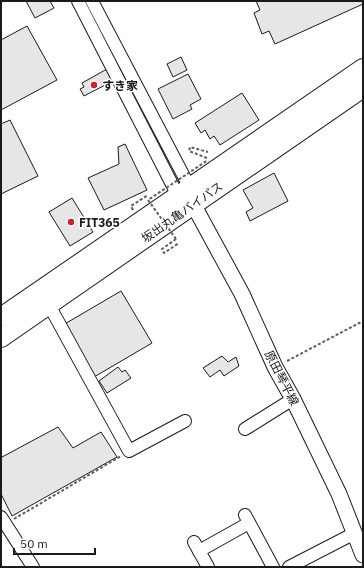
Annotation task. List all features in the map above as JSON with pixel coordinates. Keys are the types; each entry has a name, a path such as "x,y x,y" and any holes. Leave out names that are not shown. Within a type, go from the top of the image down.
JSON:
{"highway":[{"name":"坂出丸亀バイパス","path":"1,338 49,305 187,196 363,68"},
{"name":"坂出丸亀バイパス","path":"1,317 187,196 363,88"}],"main road":[{"name":"原田琴平線","path":"187,196 242,294 275,367 293,399 339,494 363,555"}],"street":[{"path":"78,1 187,196"},
{"path":"92,1 187,196"},
{"path":"49,305 128,451 185,421"},
{"path":"245,429 293,399"},
{"path":"2,519 33,567"},
{"path":"208,567 196,547 247,519 273,567"},
{"path":"289,567 309,562 355,533"}],"path":[{"path":"179,243 164,253 162,249 176,239 148,200 208,160 207,157 189,151 190,147 208,152"},
{"path":"131,206 148,194"},
{"path":"275,367 363,321"},
{"path":"2,519 12,520 128,451"}],"building":[{"path":"26,1 50,1 54,8 35,18"},
{"path":"256,1 363,1 363,4 275,44 269,31 262,34 254,13 260,10"},
{"path":"27,26 57,80 1,110 1,40"},
{"path":"181,57 187,70 173,77 167,64"},
{"name":"すき家","path":"107,69 113,81 84,96 80,89 84,87 82,83"},
{"path":"188,74 201,99 190,105 192,109 173,119 158,89"},
{"path":"242,93 259,120 220,145 214,136 210,139 205,130 201,133 195,123"},
{"path":"10,120 38,176 1,194 1,124"},
{"path":"125,144 147,190 104,210 88,178 119,164 118,147"},
{"path":"274,173 288,201 250,221 246,212 253,208 243,190"},
{"name":"FIT365","path":"72,198 93,232 70,246 49,212"},
{"path":"121,291 152,343 94,377 63,325"},
{"path":"222,356 228,362 236,357 239,366 224,376 220,370 210,377 203,368"},
{"path":"118,367 122,372 125,370 131,378 107,393 99,381"},
{"path":"58,427 73,448 101,432 117,457 12,516 1,494 1,455 2,457"}],"place":[{"name":"すき家","path":"94,85"},
{"name":"FIT365","path":"71,222"}]}
